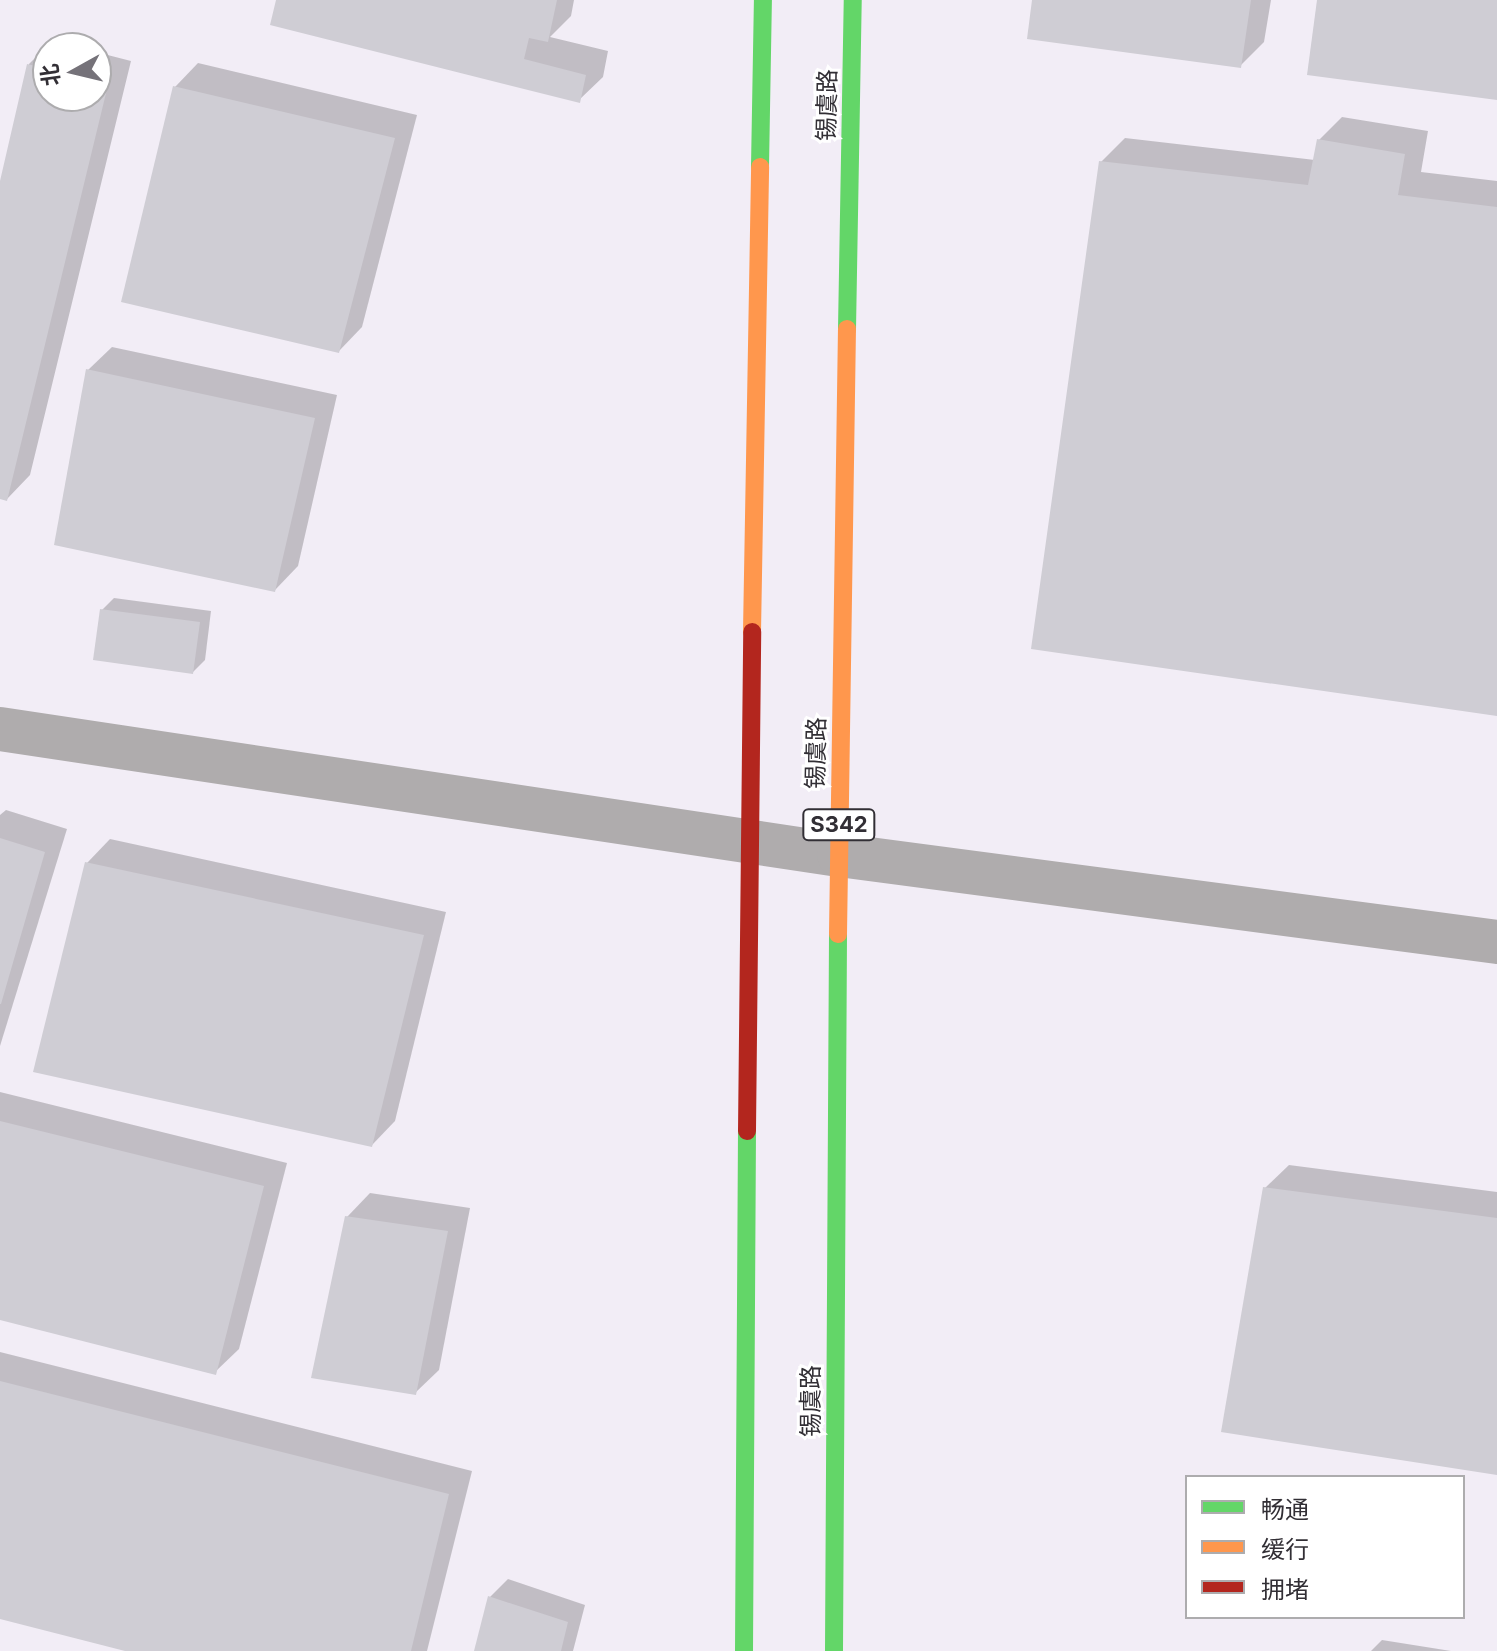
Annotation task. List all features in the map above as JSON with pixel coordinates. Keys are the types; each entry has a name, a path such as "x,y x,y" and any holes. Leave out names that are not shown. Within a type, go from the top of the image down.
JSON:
{"main road":[{"path":"744,1651 749,842 763,0"},
{"name":"锡虞路","path":"834,1651 839,855 853,0"}],"street":[{"path":"0,729 839,855 1497,942"}],"building":[{"path":"276,0 557,0 548,42 529,38 524,59 586,75 580,103 270,25"},
{"path":"1032,0 1251,0 1241,68 1027,39"},
{"path":"1317,0 1497,0 1497,100 1307,75"},
{"path":"27,64 32,65 32,112 101,112 7,501 0,499 0,181"},
{"path":"173,86 395,138 339,353 121,302"},
{"path":"1317,139 1405,154 1398,195 1497,207 1497,716 1031,649 1099,161 1308,185"},
{"path":"86,369 315,418 275,592 54,545"},
{"path":"100,609 200,622 193,674 93,660"},
{"path":"0,838 45,852 1,1004 0,1004"},
{"path":"85,862 424,935 372,1147 33,1072"},
{"path":"0,1121 264,1186 216,1375 0,1320"},
{"path":"1263,1187 1497,1218 1497,1475 1221,1432"},
{"path":"345,1216 448,1231 416,1395 311,1378"},
{"path":"0,1381 449,1494 411,1651 125,1651 0,1619"},
{"path":"488,1596 568,1622 561,1651 474,1651"}],"traffic: fast":[{"path":"760,167 763,0"},
{"path":"847,329 853,0"},
{"path":"834,1651 838,934"},
{"path":"744,1651 747,1131"}],"traffic: slow":[{"path":"752,632 760,167"},
{"path":"838,934 847,329"}],"traffic: jam":[{"path":"747,1131 752,632"}]}
